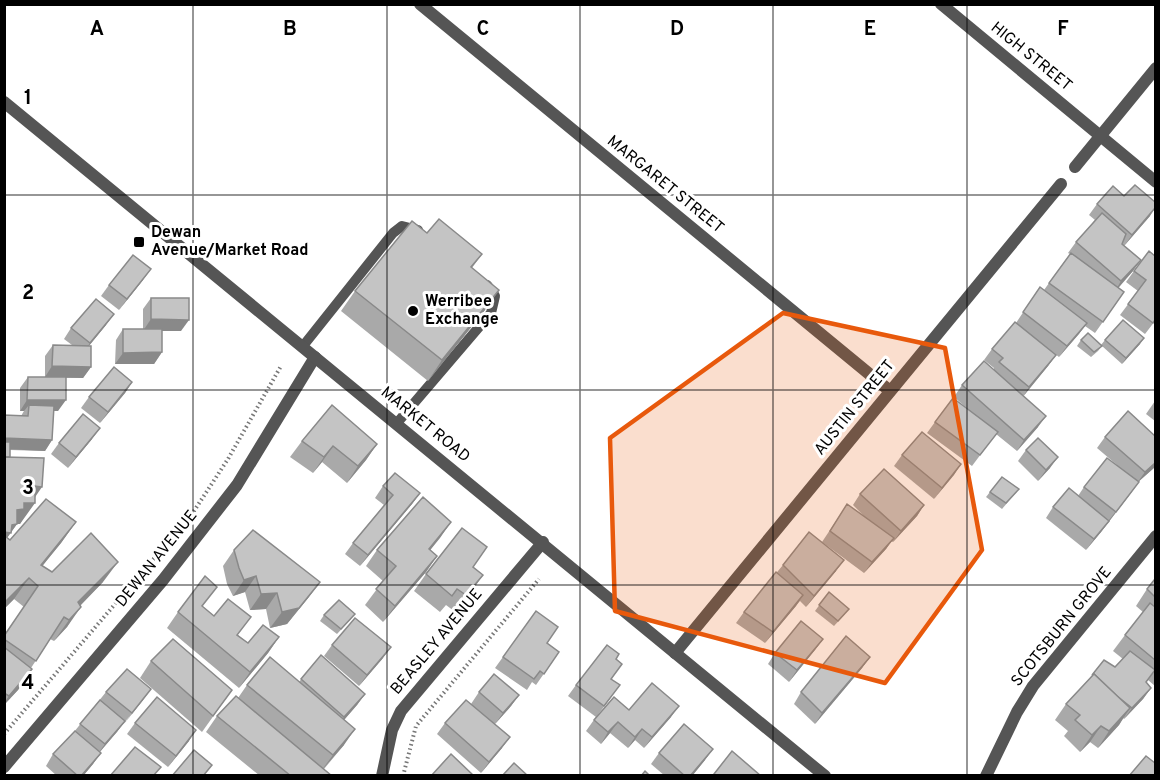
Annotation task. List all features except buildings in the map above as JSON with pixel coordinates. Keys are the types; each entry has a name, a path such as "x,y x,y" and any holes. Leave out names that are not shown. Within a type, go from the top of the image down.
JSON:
{"street":[{"name":"MARGARET STREET","path":"420,4 890,391"},
{"name":"HIGH STREET","path":"940,4 1155,182"},
{"path":"1075,167 1155,68"},
{"name":"MARKET ROAD","path":"4,102 543,542 825,776"},
{"name":"AUSTIN STREET","path":"675,652 1061,184"},
{"name":"DEWAN AVENUE","path":"4,767 163,580 237,485 315,357"},
{"name":"SCOTSBURN GROVE","path":"986,776 1017,712 1033,686 1155,536"},
{"name":"BEASLEY AVENUE","path":"382,776 392,730 401,711 543,542"}],"lane":[{"path":"303,346 393,232 402,226 416,228 425,235"},
{"path":"396,423 490,314 495,296 479,279"}],"path":[{"path":"4,734 192,514 228,459 281,366"},
{"path":"403,776 416,726 539,579"}],"highlighted area":[{"path":"783,313 945,348 982,550 885,683 615,611 610,438"}],"place":[{"name":"Dewan Avenue/Market Road","path":"139,242"},
{"name":"Werribee Exchange","path":"413,311"}]}
